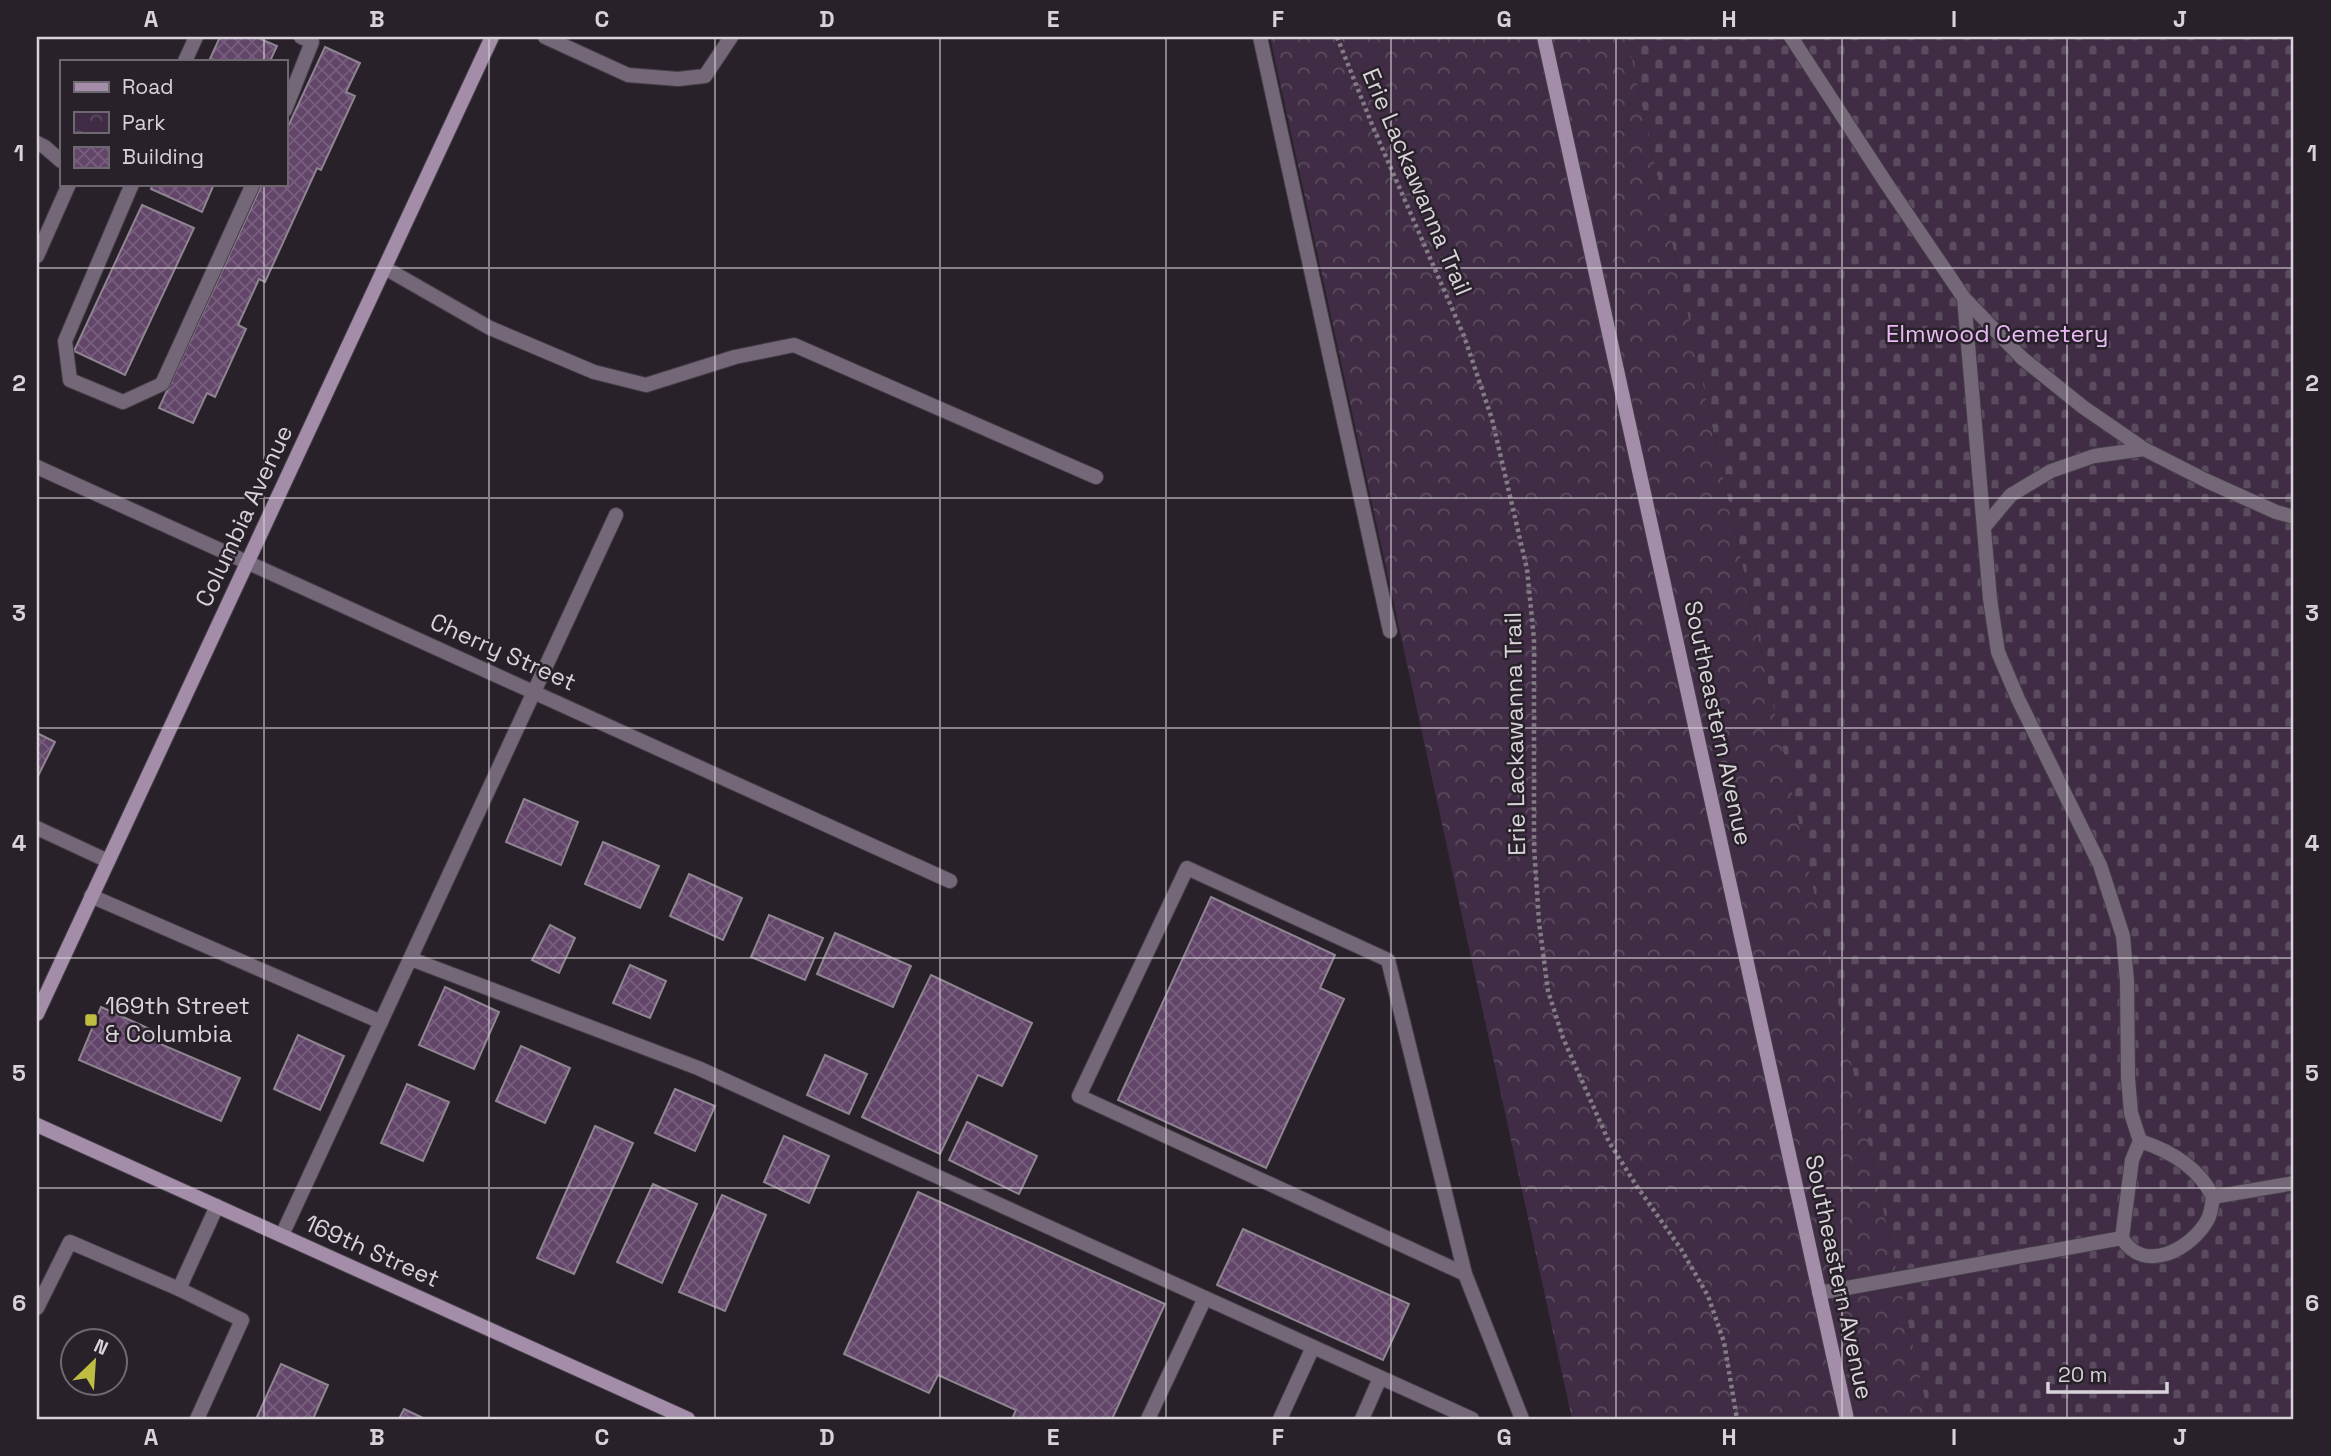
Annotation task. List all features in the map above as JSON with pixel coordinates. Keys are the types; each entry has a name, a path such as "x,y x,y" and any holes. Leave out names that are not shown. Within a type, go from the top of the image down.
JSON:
{"street":[{"path":"185,60 196,37"},
{"path":"287,105 312,42 301,37"},
{"name":"Columbia Avenue","path":"37,1014 41,991 108,861 492,37"},
{"path":"545,37 628,75 678,79 705,76 731,37"},
{"path":"1260,37 1390,631"},
{"name":"Southeastern Avenue","path":"1544,37 1847,1419"},
{"path":"1791,37 1964,298 2022,358 2083,407 2144,449 2207,481 2276,512 2294,517"},
{"path":"37,143 60,160"},
{"path":"37,256 68,186"},
{"path":"131,186 65,341 70,380 123,402 162,384 252,186"},
{"path":"385,268 490,328 594,372 646,385 735,357 794,345 1096,477"},
{"path":"1964,298 1990,599 1998,652 2018,699 2100,865 2123,936 2127,981 2128,1078 2131,1113 2140,1141 2132,1160 2122,1238 2129,1249 2140,1256 2166,1255 2188,1243 2208,1219 2213,1197 2205,1180 2184,1163 2158,1147 2140,1141"},
{"path":"1985,526 2011,495 2051,471 2095,456 2144,449"},
{"name":"Cherry Street","path":"37,467 950,881"},
{"path":"282,1236 616,515"},
{"path":"37,828 108,861"},
{"path":"1465,1275 1079,1096 1187,868 1388,960 1465,1275 1522,1419"},
{"path":"91,896 381,1022"},
{"path":"411,958 698,1068 1472,1419"},
{"name":"169th Street","path":"37,1125 688,1419"},
{"path":"2213,1197 2294,1182"},
{"path":"179,1289 217,1206"},
{"path":"1819,1293 2122,1238"},
{"path":"37,1308 70,1242 179,1289 242,1320 197,1419"},
{"path":"1148,1419 1205,1298"},
{"path":"1280,1419 1313,1347"},
{"path":"1362,1419 1380,1378"}],"path":[{"name":"Erie Lackawanna Trail","path":"1337,37 1464,336 1492,419 1527,569 1534,639 1534,846 1539,922 1548,990 1563,1038 1609,1142 1681,1249 1708,1296 1724,1342 1737,1419"}],"green space":[{"path":"1270,37 1627,37 1929,1419 1572,1419"},
{"name":"Elmwood Cemetery","path":"1627,37 2294,37 2294,1419 1929,1419"}],"building":[{"path":"220,37 256,37 277,46 270,60 209,60"},
{"path":"325,47 360,63 346,92 355,96 321,170 317,168 265,282 259,279 238,325 246,329 215,397 207,393 193,423 159,408 261,186 287,186 287,129"},
{"path":"152,186 213,186 202,212 151,189"},
{"path":"142,205 194,228 125,375 74,351"},
{"path":"37,733 55,742 37,778"},
{"path":"524,799 578,822 561,865 506,842"},
{"path":"603,842 659,866 640,908 585,884"},
{"path":"689,874 742,898 723,940 670,916"},
{"path":"1211,897 1335,955 1320,988 1344,999 1266,1168 1118,1100"},
{"path":"769,915 823,938 805,980 751,957"},
{"path":"550,925 575,938 559,973 532,960"},
{"path":"835,933 911,966 893,1007 817,974"},
{"path":"630,965 666,981 650,1018 613,1003"},
{"path":"931,975 1032,1023 1002,1086 978,1075 940,1154 862,1117"},
{"path":"445,987 499,1012 474,1069 419,1045"},
{"path":"101,1007 161,1034 158,1043 240,1078 221,1121 79,1060"},
{"path":"298,1035 344,1056 320,1110 274,1089"},
{"path":"521,1046 570,1068 545,1123 496,1101"},
{"path":"825,1055 867,1074 849,1114 807,1095"},
{"path":"407,1084 449,1102 423,1161 381,1143"},
{"path":"675,1089 715,1106 695,1151 655,1133"},
{"path":"967,1122 1037,1156 1019,1194 949,1160"},
{"path":"595,1126 633,1143 574,1274 537,1258"},
{"path":"784,1136 829,1156 809,1203 764,1182"},
{"path":"653,1184 697,1204 662,1283 617,1262"},
{"path":"918,1192 1165,1304 1112,1419 1012,1419 1016,1410 938,1375 929,1393 844,1354"},
{"path":"722,1195 766,1215 725,1311 679,1292"},
{"path":"1243,1229 1409,1304 1383,1360 1217,1285"},
{"path":"281,1364 328,1385 313,1419 256,1419"},
{"path":"404,1409 425,1419 399,1419"}],"place":[{"name":"169th Street & Columbia","path":"91,1020"}]}
